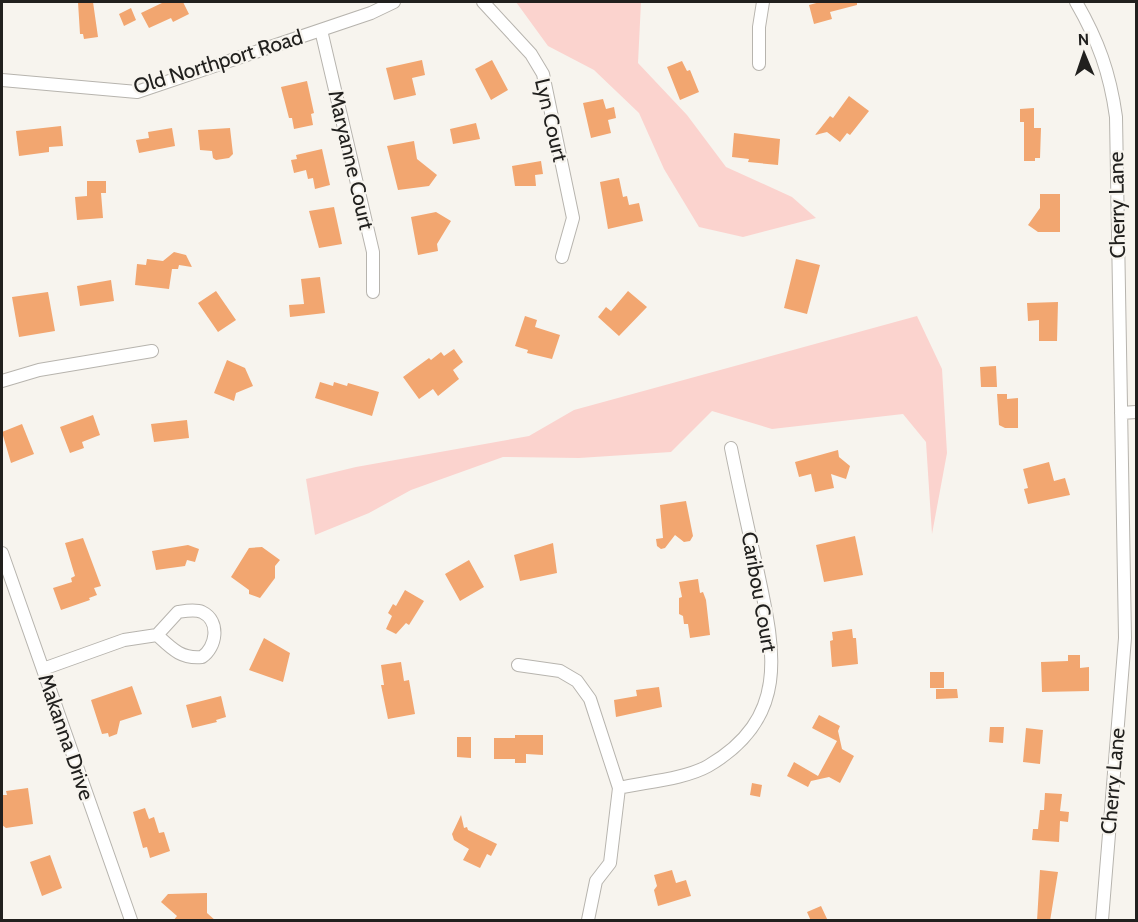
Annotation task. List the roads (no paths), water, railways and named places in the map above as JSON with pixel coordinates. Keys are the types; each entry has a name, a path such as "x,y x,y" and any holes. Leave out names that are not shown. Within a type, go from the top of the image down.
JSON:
{"street":[{"name":"Old Northport Road","path":"2,80 137,92 371,13 394,2"},
{"name":"Lyn Court","path":"483,2 531,54 543,74 573,218 562,257"},
{"path":"759,64 759,27 763,2"},
{"name":"Cherry Lane","path":"1076,2 1100,49 1111,78 1116,117 1125,638 1102,921"},
{"name":"Maryanne Court","path":"321,30 373,252 373,292"},
{"path":"2,381 39,370 152,351"},
{"path":"1121,413 1137,412"},
{"name":"Caribou Court","path":"619,788 706,767 754,728 764,706 770,683 768,623 731,448"},
{"name":"Makanna Drive","path":"2,553 130,921"},
{"path":"43,669 124,640 158,635 178,612 194,610 207,616 214,630 215,639 208,653 192,658 178,654 158,635"},
{"path":"518,665 560,671 577,681 590,699 619,788 610,863 596,881 588,921"}]}
